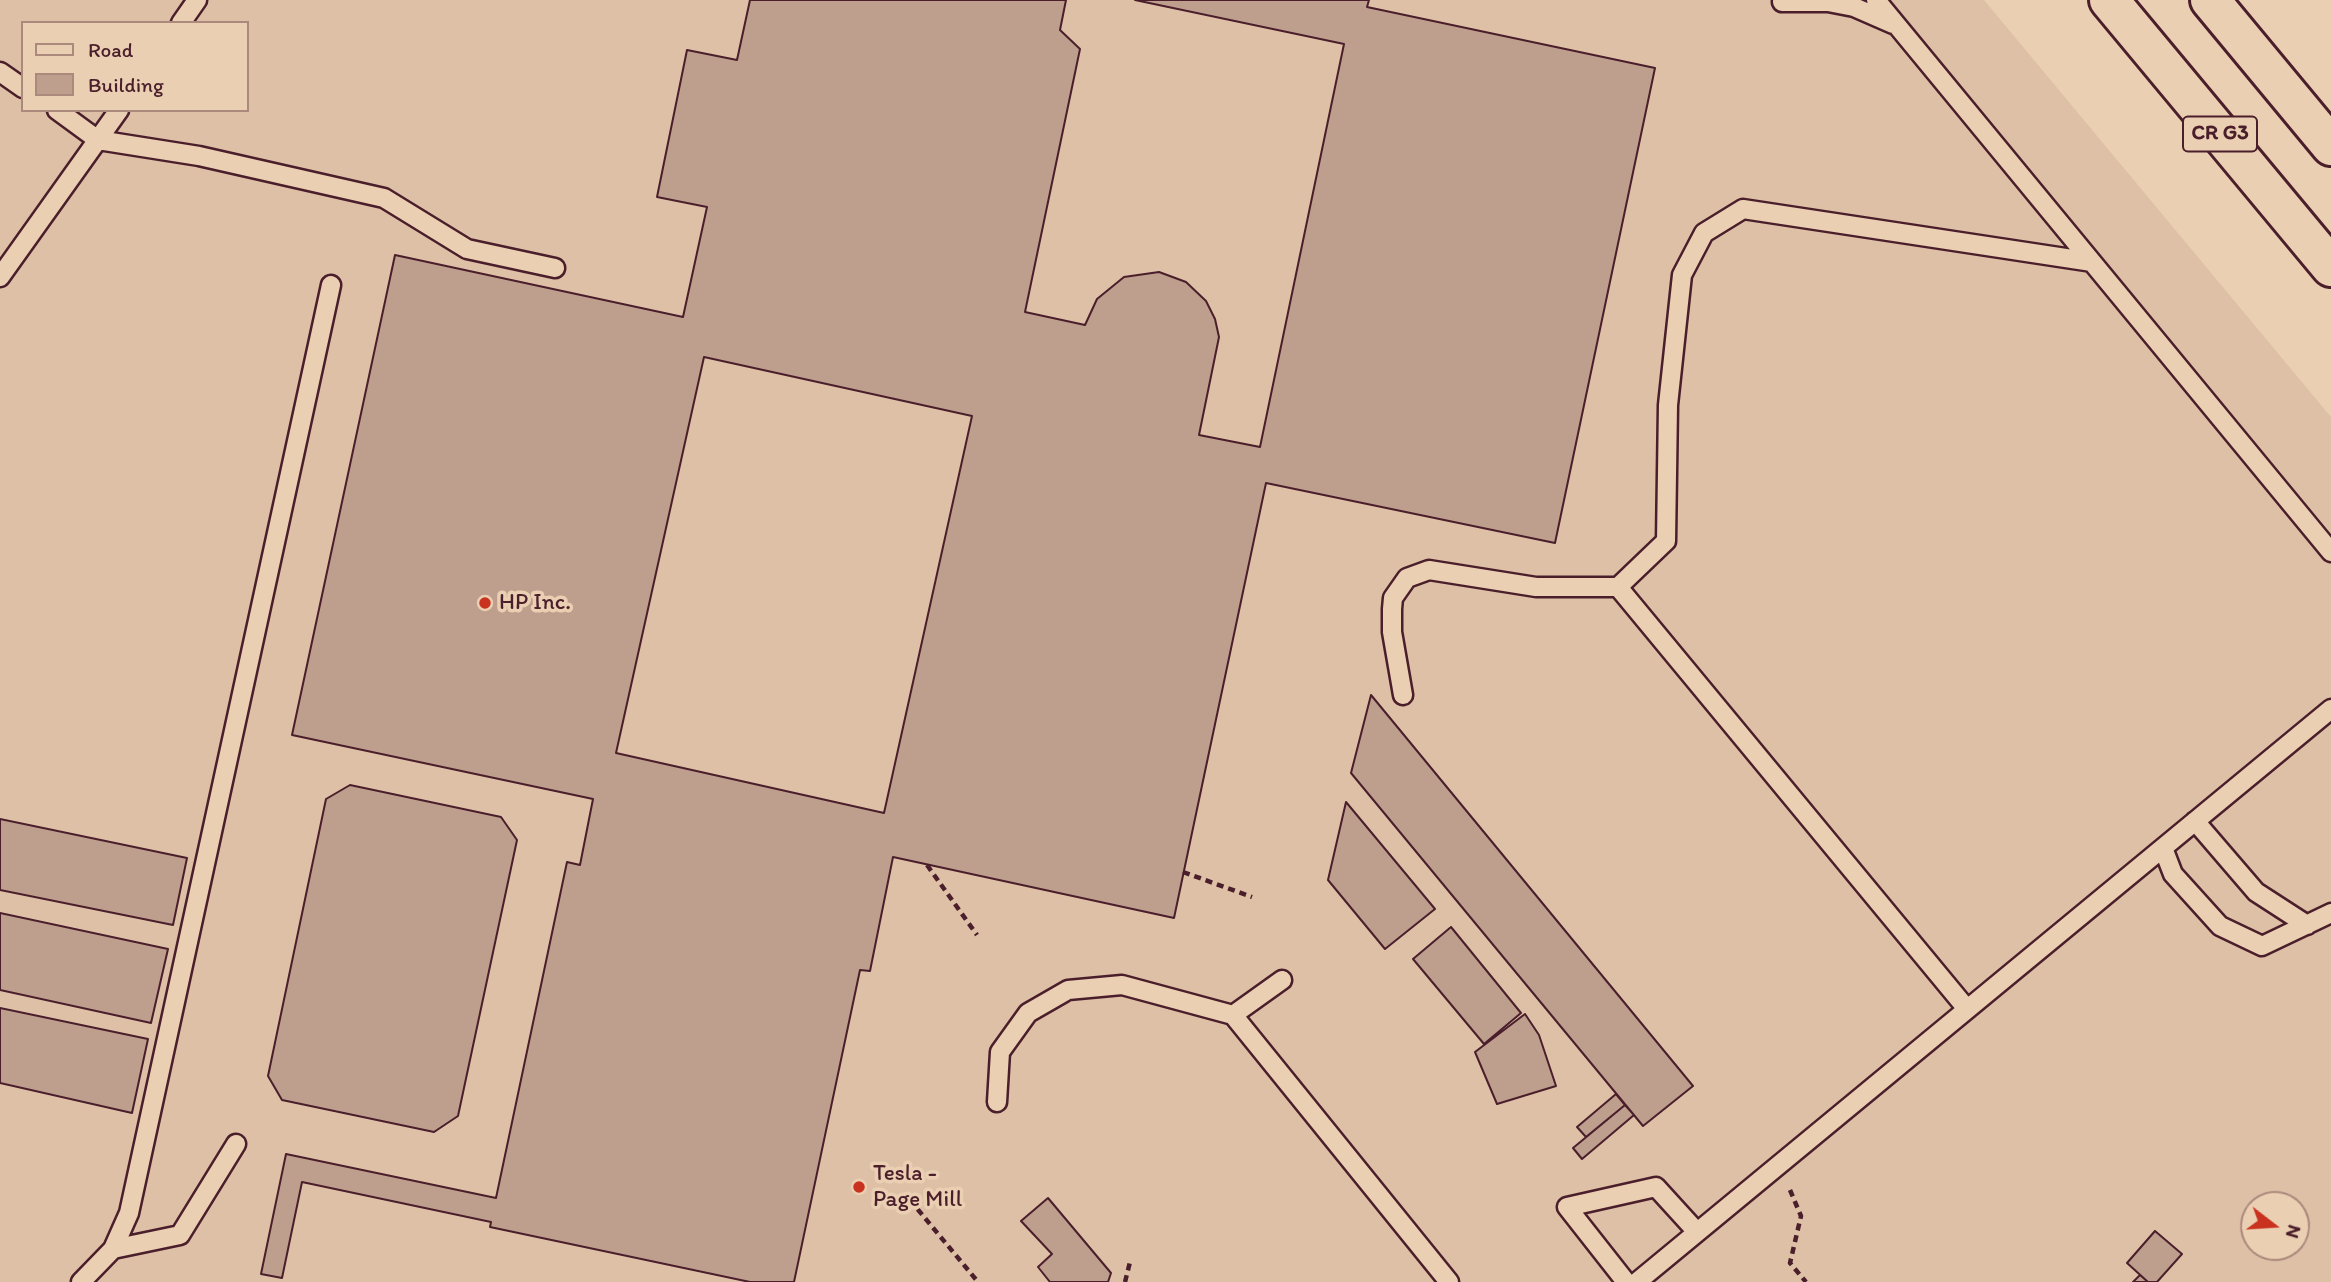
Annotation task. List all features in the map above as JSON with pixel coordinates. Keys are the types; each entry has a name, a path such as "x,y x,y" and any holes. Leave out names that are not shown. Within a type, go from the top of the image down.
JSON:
{"main road":[{"name":"CR G3","path":"2109,0 2331,267"},
{"path":"2210,0 2331,146"}],"lane":[{"path":"182,21 197,0"},
{"path":"1876,0 2331,552"},
{"path":"1782,2 1828,2 1854,6 1897,25"},
{"path":"0,72 21,87"},
{"path":"60,112 98,140 200,156 384,198 467,249 555,268"},
{"path":"0,277 118,112"},
{"path":"1403,695 1392,632 1392,609 1393,598 1406,578 1429,570 1536,587 1618,587 1666,541 1668,405 1682,275 1704,233 1743,209 2092,262"},
{"path":"81,1282 113,1249 130,1213 331,285"},
{"path":"1618,587 1967,1009"},
{"path":"1637,1282 2331,709"},
{"path":"2196,821 2256,892 2307,925"},
{"path":"2163,848 2173,874 2220,926 2262,946 2331,914"},
{"path":"1233,1015 1282,980"},
{"path":"997,1102 1000,1052 1028,1013 1068,990 1122,985 1233,1015 1449,1282"},
{"path":"113,1249 180,1235 236,1143"},
{"path":"1626,1282 1567,1207 1656,1187 1697,1233"}],"path":[{"path":"927,865 977,935"},
{"path":"1183,872 1252,897"},
{"path":"1789,1190 1801,1216 1790,1263 1806,1282"},
{"path":"910,1200 978,1282"},
{"path":"1125,1282 1130,1262"}],"shaded area":[{"path":"0,0 1984,0 2331,417 2331,1282 0,1282"}],"building":[{"name":"HP Inc.","path":"750,0 1066,0 1060,30 1080,49 1025,312 1085,325 1097,299 1124,277 1159,272 1186,282 1206,301 1215,319 1219,337 1199,435 1260,447 1344,44 1135,0 1369,0 1367,7 1655,68 1555,543 1266,483 1174,918 893,857 870,971 860,970 794,1282 750,1282 490,1227 491,1222 302,1182 282,1278 261,1274 286,1154 496,1198 567,862 580,865 593,799 292,735 395,255 683,317 707,207 657,197 687,50 737,60","holes":["704,357 972,416 884,813 616,753"]},
{"path":"1371,695 1693,1086 1643,1126 1351,773"},
{"path":"350,785 501,817 517,840 458,1116 434,1132 282,1100 268,1076 326,799"},
{"path":"1346,802 1435,909 1385,949 1328,880"},
{"path":"0,819 187,858 173,925 0,890"},
{"path":"0,913 168,949 151,1023 0,990"},
{"path":"1451,927 1521,1013 1484,1044 1413,959"},
{"path":"0,1008 148,1039 132,1113 0,1083"},
{"path":"1525,1014 1539,1035 1556,1086 1497,1104 1475,1052"},
{"path":"1616,1094 1625,1105 1586,1137 1577,1127"},
{"path":"1625,1105 1634,1115 1582,1159 1573,1148"},
{"path":"1048,1198 1111,1273 1108,1282 1050,1282 1038,1267 1052,1254 1021,1221"},
{"path":"2155,1231 2182,1254 2157,1282 2148,1282 2127,1263"},
{"path":"2140,1275 2148,1282 2133,1282"}],"place":[{"name":"HP Inc.","path":"485,603"},
{"name":"Tesla - Page Mill","path":"859,1187"}]}
